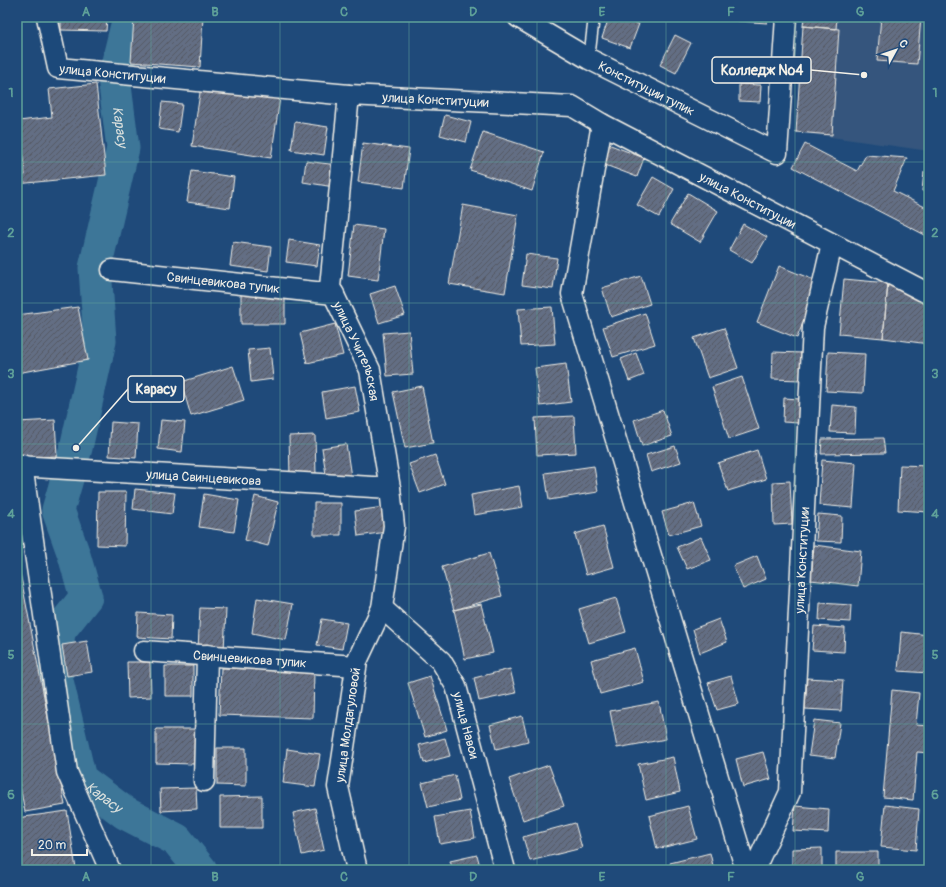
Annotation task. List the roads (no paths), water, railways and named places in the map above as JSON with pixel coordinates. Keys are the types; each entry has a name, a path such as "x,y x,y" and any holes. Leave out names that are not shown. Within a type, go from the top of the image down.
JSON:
{"street":[{"name":"улица Конституции","path":"47,17 58,68 349,95 572,106 602,124 929,294"},
{"name":"Конституции тупик","path":"518,17 589,59 777,153 786,17"},
{"name":"улица Учительская","path":"349,95 330,287 370,370 390,488 394,526 382,608"},
{"path":"602,124 572,294 746,870"},
{"name":"улица Конституции","path":"754,870 790,792 813,327 832,244"},
{"name":"Свинцевикова тупик","path":"112,270 334,294"},
{"path":"20,466 67,772 110,870"},
{"name":"улица Свинцевикова","path":"20,466 390,488"},
{"name":"улица Молдагуловой","path":"357,870 338,787 357,661 382,608"},
{"name":"улица Навои","path":"382,608 440,661 456,686 505,870"},
{"name":"Свинцевикова тупик","path":"144,651 356,666"},
{"path":"204,780 207,656"}],"lane":[{"path":"589,59 594,17"}],"waterway":[{"name":"Карасу","path":"129,17 114,78 123,148 95,268 100,341 76,448 58,510 74,555 86,597 59,631 55,672 80,779 125,813 177,840 201,870"}],"place":[{"name":"Колледж №4","path":"864,75"},
{"name":"Карасу","path":"76,448"}]}
